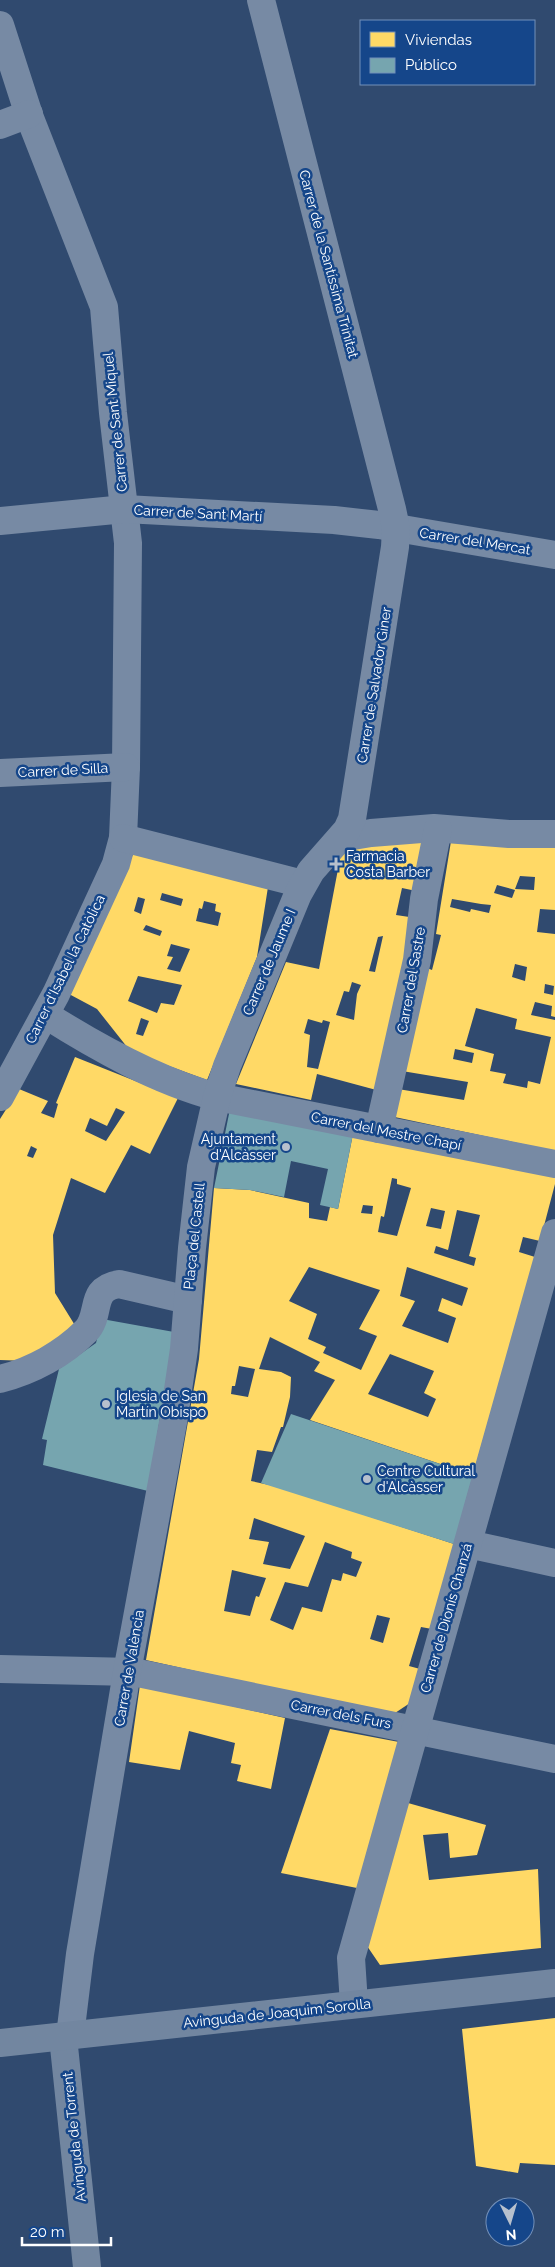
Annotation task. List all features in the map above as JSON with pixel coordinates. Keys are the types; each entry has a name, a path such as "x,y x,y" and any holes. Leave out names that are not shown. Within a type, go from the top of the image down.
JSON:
{"street":[{"name":"Carrer de la Santíssima Trinitat","path":"261,0 396,528"},
{"name":"Carrer de Sant Miquel","path":"0,25 29,114 104,307 113,413 128,543 126,767 123,838"},
{"path":"0,125 29,114"},
{"name":"Carrer de Sant Martí","path":"0,521 125,509 334,520 396,528"},
{"name":"Carrer del Mercat","path":"396,528 555,555"},
{"name":"Carrer de Salvador Giner","path":"341,838 347,830 356,803 396,528"},
{"name":"Carrer de Silla","path":"0,774 126,767"},
{"path":"341,838 371,833 438,829 509,834 555,834"},
{"name":"Carrer del Sastre","path":"379,1129 417,960 424,900 438,829"},
{"path":"123,838 304,884"},
{"name":"Carrer d'Isabel la Catòlica","path":"0,1097 46,1015 116,864 123,838"},
{"name":"Carrer de Jaume I","path":"217,1097 244,1021 304,884 330,847 341,838"},
{"name":"Carrer del Mestre Chapí","path":"46,1015 80,1036 191,1090 217,1097 555,1164"},
{"name":"Plaça del Castell","path":"0,1379 22,1374 35,1367 62,1351 83,1334 89,1328 102,1292 112,1285 119,1284 188,1300 192,1248 202,1168 217,1097"},
{"name":"Carrer de Dionís Chanzá","path":"354,2004 351,1958 555,1233"},
{"name":"Carrer de València","path":"67,2036 127,1672 174,1418 184,1349 188,1300"},
{"path":"468,1544 555,1564"},
{"name":"Carrer dels Furs","path":"0,1669 127,1672 555,1759"},
{"name":"Avinguda de Joaquim Sorolla","path":"0,2043 555,1983"},
{"name":"Avinguda de Torrent","path":"67,2036 87,2267"}],"building: Viviendas":[{"path":"431,834 421,892 402,888 396,915 416,918 380,1091 317,1074 311,1100 236,1084 286,962 319,969 343,843","holes":["383,936 375,972 369,971 378,937","352,982 361,985 357,994 354,1020 336,1015 344,991 349,992","308,1019 322,1023 323,1020 330,1022 318,1069 307,1067 310,1035 304,1033"]},
{"path":"452,835 555,842 555,910 540,909 537,932 555,934 555,1017 551,1016 552,1006 535,1002 531,1015 555,1020 555,1151 390,1116 398,1089 464,1100 468,1082 402,1071 427,968 432,970 441,935 436,934","holes":["520,876 535,877 534,890 515,889","497,885 515,890 512,898 494,893","452,899 491,905 489,913 471,909 470,912 450,907","515,964 527,967 525,981 512,977","545,984 554,986 553,995 544,993","476,1008 517,1019 515,1029 551,1037 540,1084 528,1081 527,1088 503,1083 506,1074 490,1071 494,1054 465,1046","455,1049 474,1053 472,1063 453,1059"]},
{"path":"134,852 268,887 257,957 207,1080 131,1052 97,1009 69,994","holes":["162,893 183,899 181,906 160,900","138,897 145,899 141,914 134,911","204,901 216,904 215,911 221,913 218,926 196,921 199,908 202,909","146,925 162,931 160,936 143,930","171,944 190,949 180,972 167,969 173,957 167,956","138,976 182,985 174,1005 161,1003 157,1013 128,1001","141,1018 149,1021 143,1036 136,1034"]},
{"path":"75,1057 178,1098 150,1154 131,1145 105,1193 71,1178 53,1235 55,1293 76,1327 29,1361 0,1360 0,1119 19,1089 48,1101 41,1113 54,1118 58,1104 56,1103","holes":["116,1108 125,1112 106,1141 85,1131 90,1118 107,1126","31,1146 37,1149 33,1158 27,1156"]},
{"path":"353,1134 555,1176 555,1184 540,1241 523,1237 519,1252 535,1257 473,1475 310,1420 335,1380 314,1371 320,1362 270,1337 259,1369 281,1372 291,1377 290,1397 283,1427 281,1427 272,1452 257,1450 251,1481 279,1487 454,1544 432,1629 421,1627 409,1666 420,1669 410,1703 392,1715 146,1660 199,1359 214,1188 250,1190 309,1203 309,1218 327,1221 330,1207 338,1209","holes":["392,1178 397,1179 397,1184 411,1188 397,1236 378,1232 381,1216 384,1217","363,1205 373,1206 372,1214 361,1213","431,1208 445,1211 441,1229 426,1226","457,1210 480,1215 469,1256 476,1258 474,1266 434,1253 436,1246 448,1250","309,1267 380,1290 359,1329 377,1336 361,1370 323,1353 326,1347 308,1339 317,1314 289,1301","407,1267 468,1288 462,1306 442,1298 438,1311 456,1318 448,1343 402,1326 415,1301 400,1296","390,1354 434,1371 424,1393 436,1399 428,1417 368,1394","239,1366 255,1369 248,1397 231,1394 232,1386 235,1386","254,1518 305,1536 290,1569 263,1564 269,1542 249,1539","325,1542 352,1552 351,1558 362,1562 356,1577 343,1573 341,1581 332,1579 322,1612 302,1607 293,1630 270,1620 285,1582 308,1587","232,1570 266,1578 259,1597 256,1596 250,1616 224,1611","377,1615 390,1618 383,1643 370,1639"]},
{"path":"140,1685 285,1718 271,1789 237,1781 241,1765 231,1763 235,1743 189,1731 180,1770 129,1762"},
{"path":"330,1729 399,1742 357,1888 281,1873"},
{"path":"408,1803 486,1825 477,1855 450,1858 448,1833 423,1835 429,1880 538,1869 541,1948 380,1965 365,1943"},
{"path":"555,2018 555,2165 520,2163 518,2173 476,2166 462,2029"}],"building: Público":[{"name":"Ajuntament d'Alcàsser","path":"230,1109 353,1134 338,1209 320,1205 328,1169 291,1161 284,1197 250,1190 214,1188"},
{"name":"Iglesia de San Martín Obispo","path":"102,1319 174,1332 148,1491 43,1465 47,1440 42,1439 59,1369 96,1343"},
{"name":"Centre Cultural d'Alcàsser","path":"291,1414 473,1475 454,1544 261,1483"}],"place":[{"name":"Farmacia Costa Barber","path":"336,864"},
{"name":"Ajuntament d'Alcàsser","path":"286,1147"},
{"name":"Iglesia de San Martín Obispo","path":"106,1404"},
{"name":"Centre Cultural d'Alcàsser","path":"367,1479"}]}
